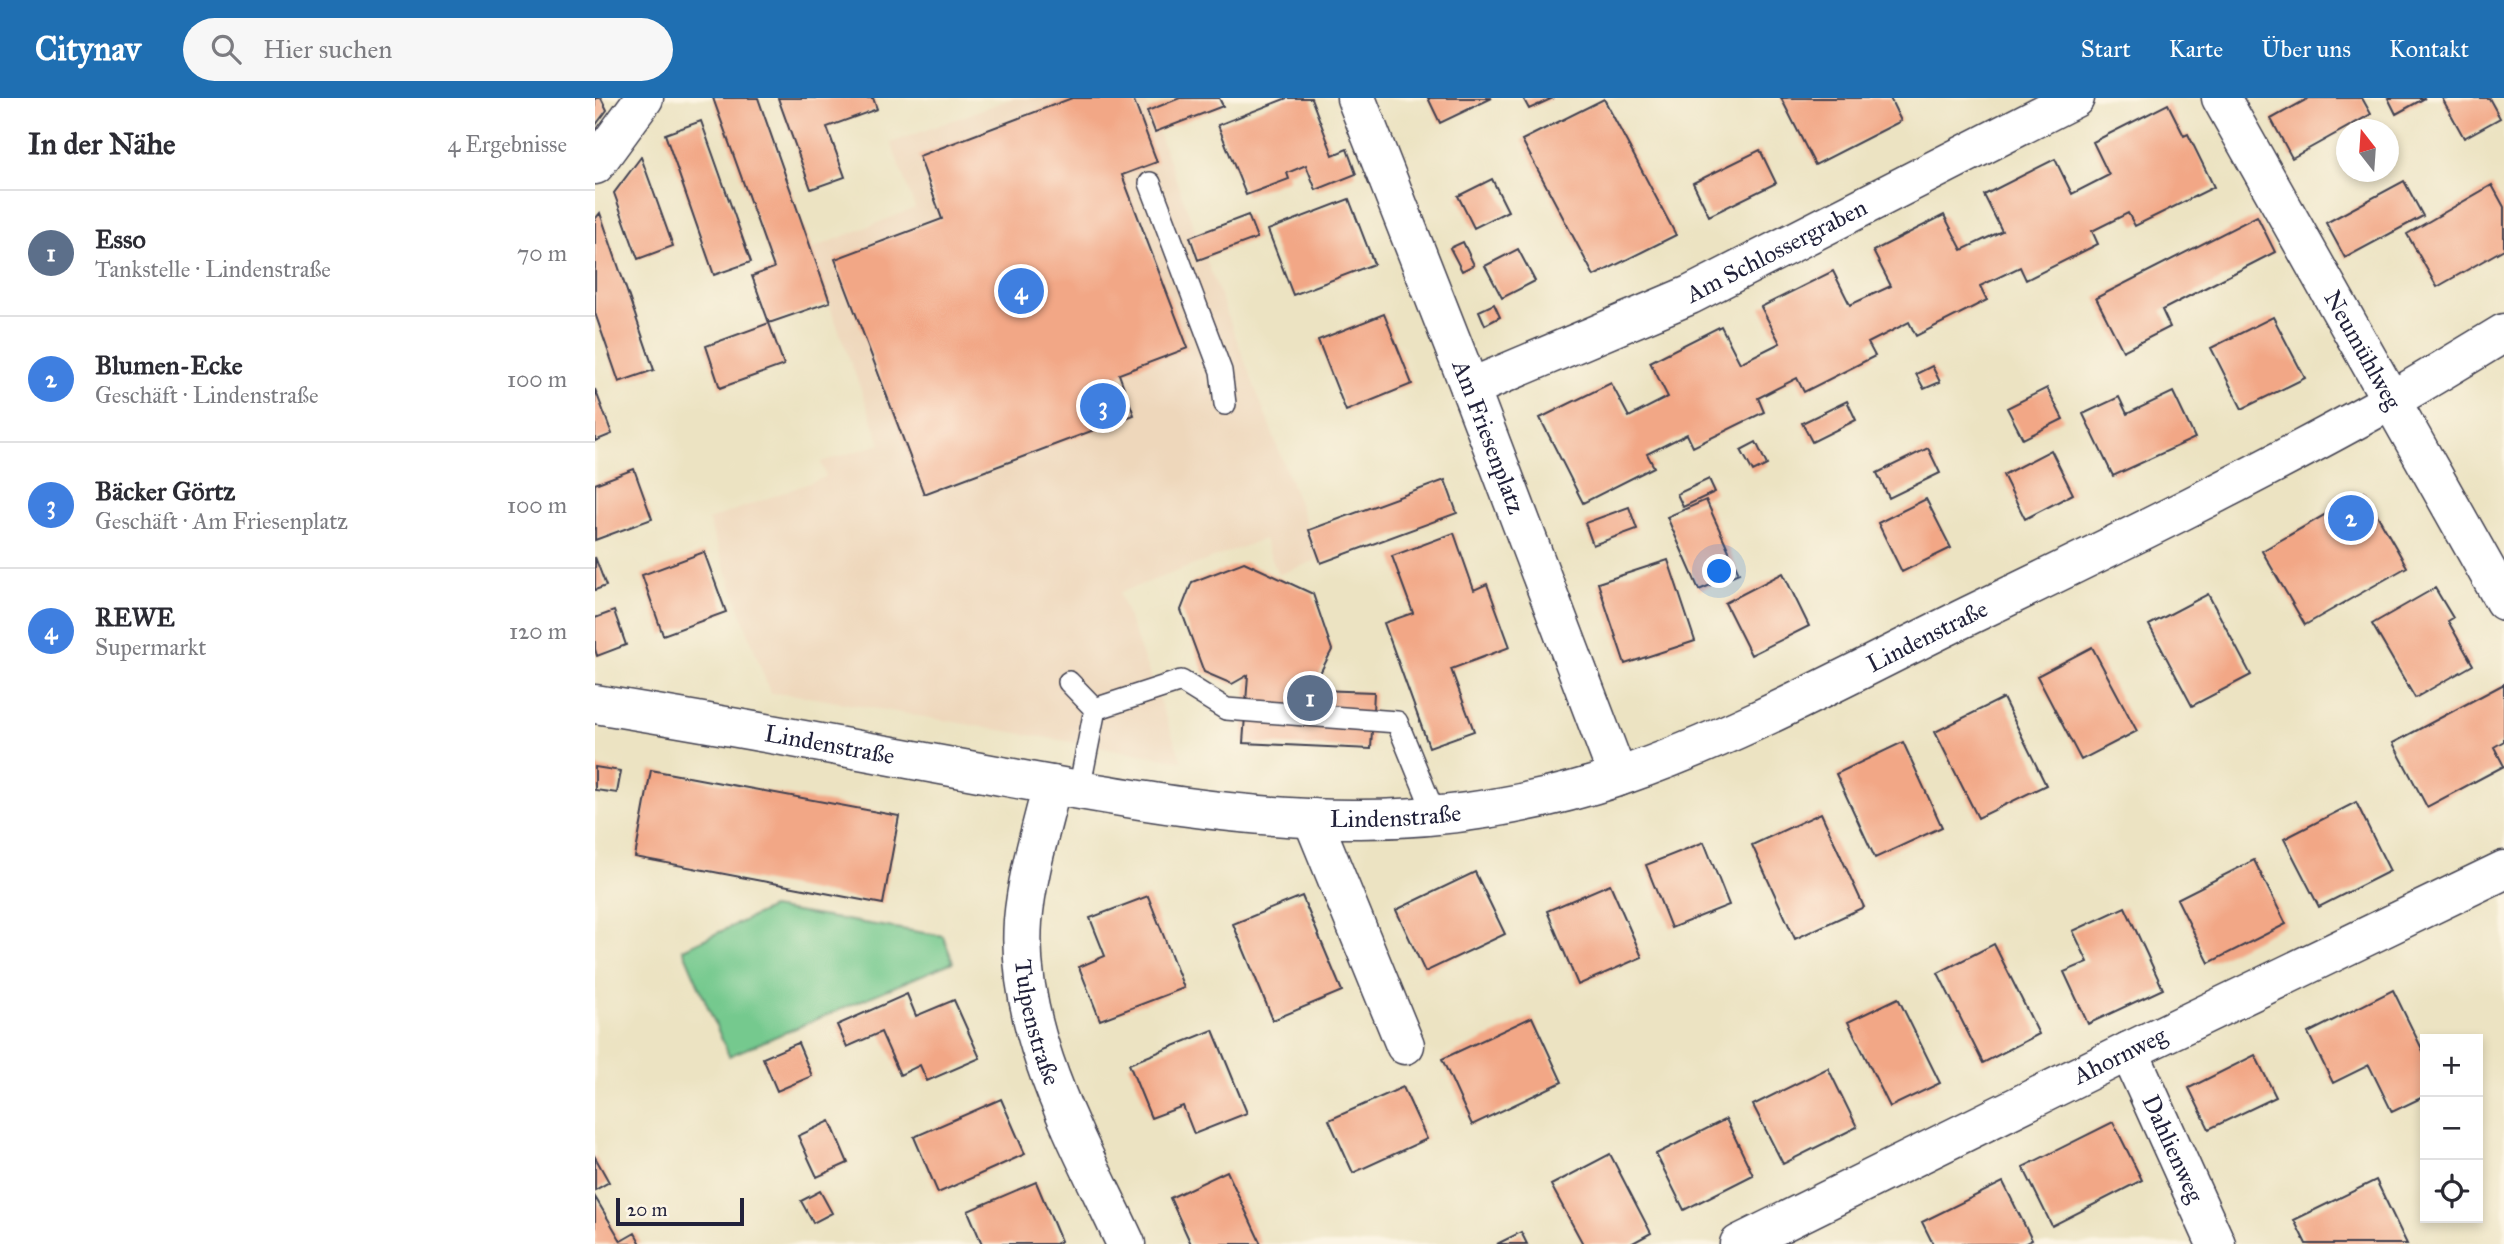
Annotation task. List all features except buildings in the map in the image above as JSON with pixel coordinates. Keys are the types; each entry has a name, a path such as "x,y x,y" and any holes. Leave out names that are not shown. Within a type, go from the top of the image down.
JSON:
{"street":[{"path":"595,164 644,98"},
{"name":"Am Friesenplatz","path":"1356,98 1618,777"},
{"name":"Am Schlossergraben","path":"1470,388 1690,295 2075,98"},
{"name":"Neumühlweg","path":"2221,98 2504,601"},
{"name":"Lindenstraße","path":"595,704 1066,788 1239,813 1362,819 1434,815 1499,806 1618,777 1753,722 2082,561 2390,401 2504,333"},
{"name":"Tulpenstraße","path":"1066,788 1030,876 1023,922 1023,972 1035,1029 1053,1084 1126,1244"},
{"name":"Lindenstraße","path":"1312,818 1405,1045"},
{"name":"Ahornweg","path":"1739,1244 2504,870"},
{"name":"Dahlienweg","path":"2129,1051 2216,1244"}],"lane":[{"path":"1150,183 1221,371 1225,404"},
{"path":"1095,709 1181,681 1226,709 1397,722 1434,815"},
{"path":"1069,682 1095,709"},
{"path":"1066,788 1095,709"}],"shaded area":[{"path":"1013,98 1145,98 1320,559 1278,575 1264,539 1119,593 1182,761 797,695 770,693 708,520 826,477 821,462 881,444 809,250 915,208 891,143"}],"green space":[{"path":"771,908 943,936 953,962 729,1056 683,949"}],"place":[{"name":"REWE","path":"1021,291"},
{"name":"Bäcker Görtz","path":"1103,406"},
{"name":"Blumen-Ecke","path":"2351,518"},
{"name":"Esso","path":"1310,698"}]}
